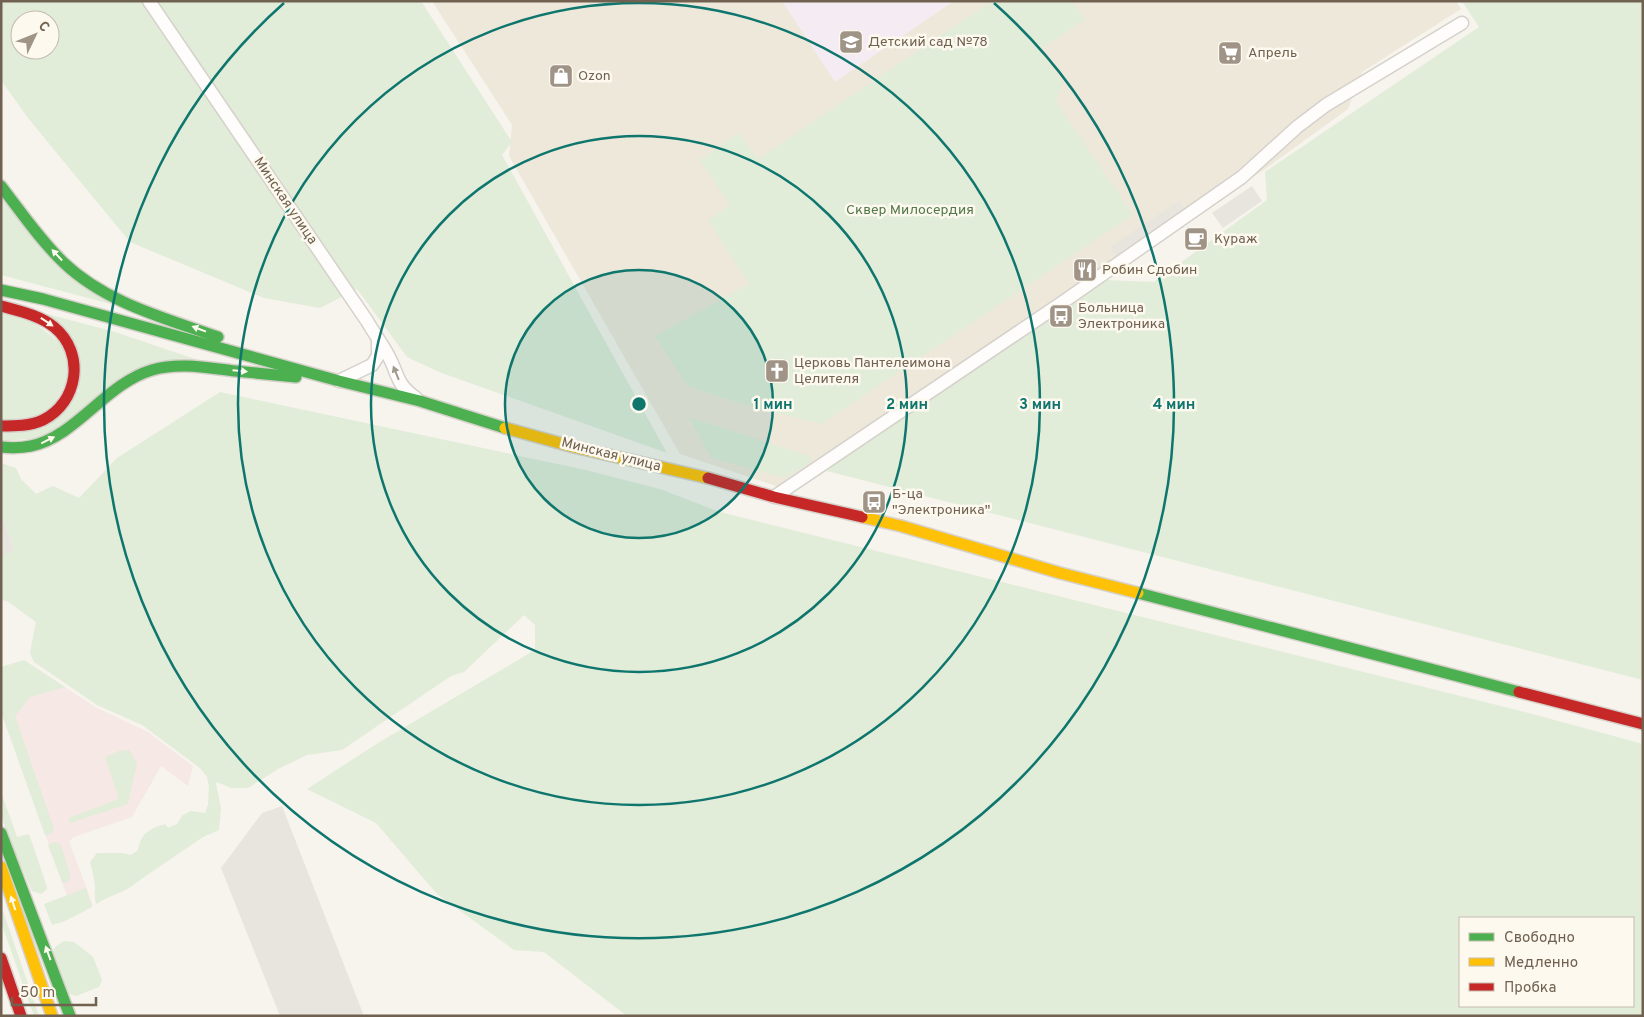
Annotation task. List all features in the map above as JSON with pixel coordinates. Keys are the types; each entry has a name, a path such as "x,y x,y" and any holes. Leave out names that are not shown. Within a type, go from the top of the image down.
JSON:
{"street":[{"name":"Минская улица","path":"148,1 362,314 388,356 401,386 420,401"},
{"path":"774,497 1063,302 1242,177 1297,127 1326,105 1462,23"},
{"path":"1,186 39,236 60,259 90,284 127,304 172,319 309,372"},
{"name":"Минская улица","path":"1,290 42,299 338,381 420,401 574,447 723,482 774,497 901,526 1060,573 1643,724"},
{"path":"1,306 40,318 56,328 68,343 73,356 75,371 74,385 68,398 57,410 33,424 1,426"},
{"path":"1,447 26,448 39,445 54,438 120,384 150,370 164,367 200,366 338,381 372,365 378,356 378,340"},
{"path":"1,833 70,1016"},
{"path":"1,867 52,1016"},
{"path":"1,958 21,1016"}],"shaded area":[{"path":"432,1 1456,1 1461,9 1362,72 1348,109 1265,169 788,490 680,454 509,156 512,125"},
{"name":"Детский сад №78","path":"782,1 954,1 835,82"},
{"path":"1252,186 1262,201 1223,228 1212,213"},
{"path":"1179,201 1187,213 1118,259 1110,247"},
{"path":"1,514 15,550 1,556"},
{"path":"25,661 95,707 148,732 193,766 188,786 161,766 132,817 74,837 69,841 93,906 74,916 1,709 1,668"},
{"path":"282,806 364,1016 280,1016 221,868 262,813"}],"green space":[{"path":"1,1 421,1 512,142 502,155 667,453 439,372 407,357 357,289 320,308 264,298 130,242 28,118 1,80"},
{"name":"Сквер Милосердия","path":"992,1 1072,1 1085,20 1039,50 1063,83 1056,101 1133,215 821,424 742,404 687,386 655,336 749,284 708,220 730,205 700,160 738,133 758,159"},
{"path":"1462,1 1643,1 1643,680 823,470 1105,280 1154,282 1267,200 1265,172 1479,27"},
{"path":"1,194 111,304 1,275"},
{"path":"1,311 31,320 60,343 71,374 54,405 31,417 1,420"},
{"path":"47,314 115,332 198,360 179,359 42,438 1,441 1,432 79,391"},
{"path":"220,392 586,470 660,489 720,512 1521,711 1643,744 1643,1016 627,1016 544,952 514,950 437,894 376,823 307,789 378,743 535,650 535,625 524,615 464,672 451,676 342,750 307,755 278,769 248,788 231,788 217,782 221,808 219,830 203,837 127,889 96,904 90,862 97,853 131,855 138,850 141,839 150,830 165,824 168,828 177,824 183,815 191,811 205,813 208,805 209,787 207,777 200,768 142,725 97,705 34,662 30,653 36,622 7,601 1,600 1,556 15,550 1,514 1,463 16,468 21,479 36,494 53,486 79,498 117,458"},
{"path":"689,417 810,456 812,458 811,462 785,478 711,458"},
{"path":"24,660 65,687 30,697 15,716 54,829 52,833 46,835 1,712 1,667"},
{"path":"129,750 137,763 128,804 70,823 69,818 119,799 105,757 119,751"},
{"path":"1,792 17,837 29,834 47,889 41,894 32,891 10,841 1,814"},
{"path":"54,842 61,845 70,874 70,879 66,883 62,882 48,845"},
{"path":"86,888 92,907 65,921 52,925 44,904"},
{"path":"1,907 39,1016 34,1016 1,922"},
{"path":"64,941 74,942 93,957 102,980 99,987 76,996 69,994 53,952 55,947"}],"traffic: fast":[{"path":"1,186 47,245 64,263 98,289 137,308 218,337"},
{"path":"1,290 43,299 339,381 420,401 505,428"},
{"path":"1,447 27,447 63,432 120,386 152,370 173,366 194,366 296,377"},
{"path":"1138,593 1519,692"},
{"path":"1,833 70,1016"}],"traffic: slow":[{"path":"505,428 574,447 708,478"},
{"path":"862,517 901,526 1060,573 1138,593"},
{"path":"1,867 52,1016"}],"traffic: jam":[{"path":"1,306 35,316 54,327 64,338 71,350 74,363 74,377 70,390 64,402 55,412 43,420 33,423 1,426"},
{"path":"708,478 774,497 862,517"},
{"path":"1519,692 1643,724"},
{"path":"1,958 21,1016"}],"place":[{"name":"Детский сад №78","path":"851,42"},
{"name":"Апрель","path":"1230,53"},
{"name":"Ozon","path":"561,76"},
{"name":"Кураж","path":"1196,239"},
{"name":"Робин Сдобин","path":"1085,270"},
{"name":"Больница Электроника","path":"1061,316"},
{"name":"Церковь Пантелеимона Целителя","path":"777,371"},
{"name":"Б-ца \"Электроника\"","path":"874,502"}]}
